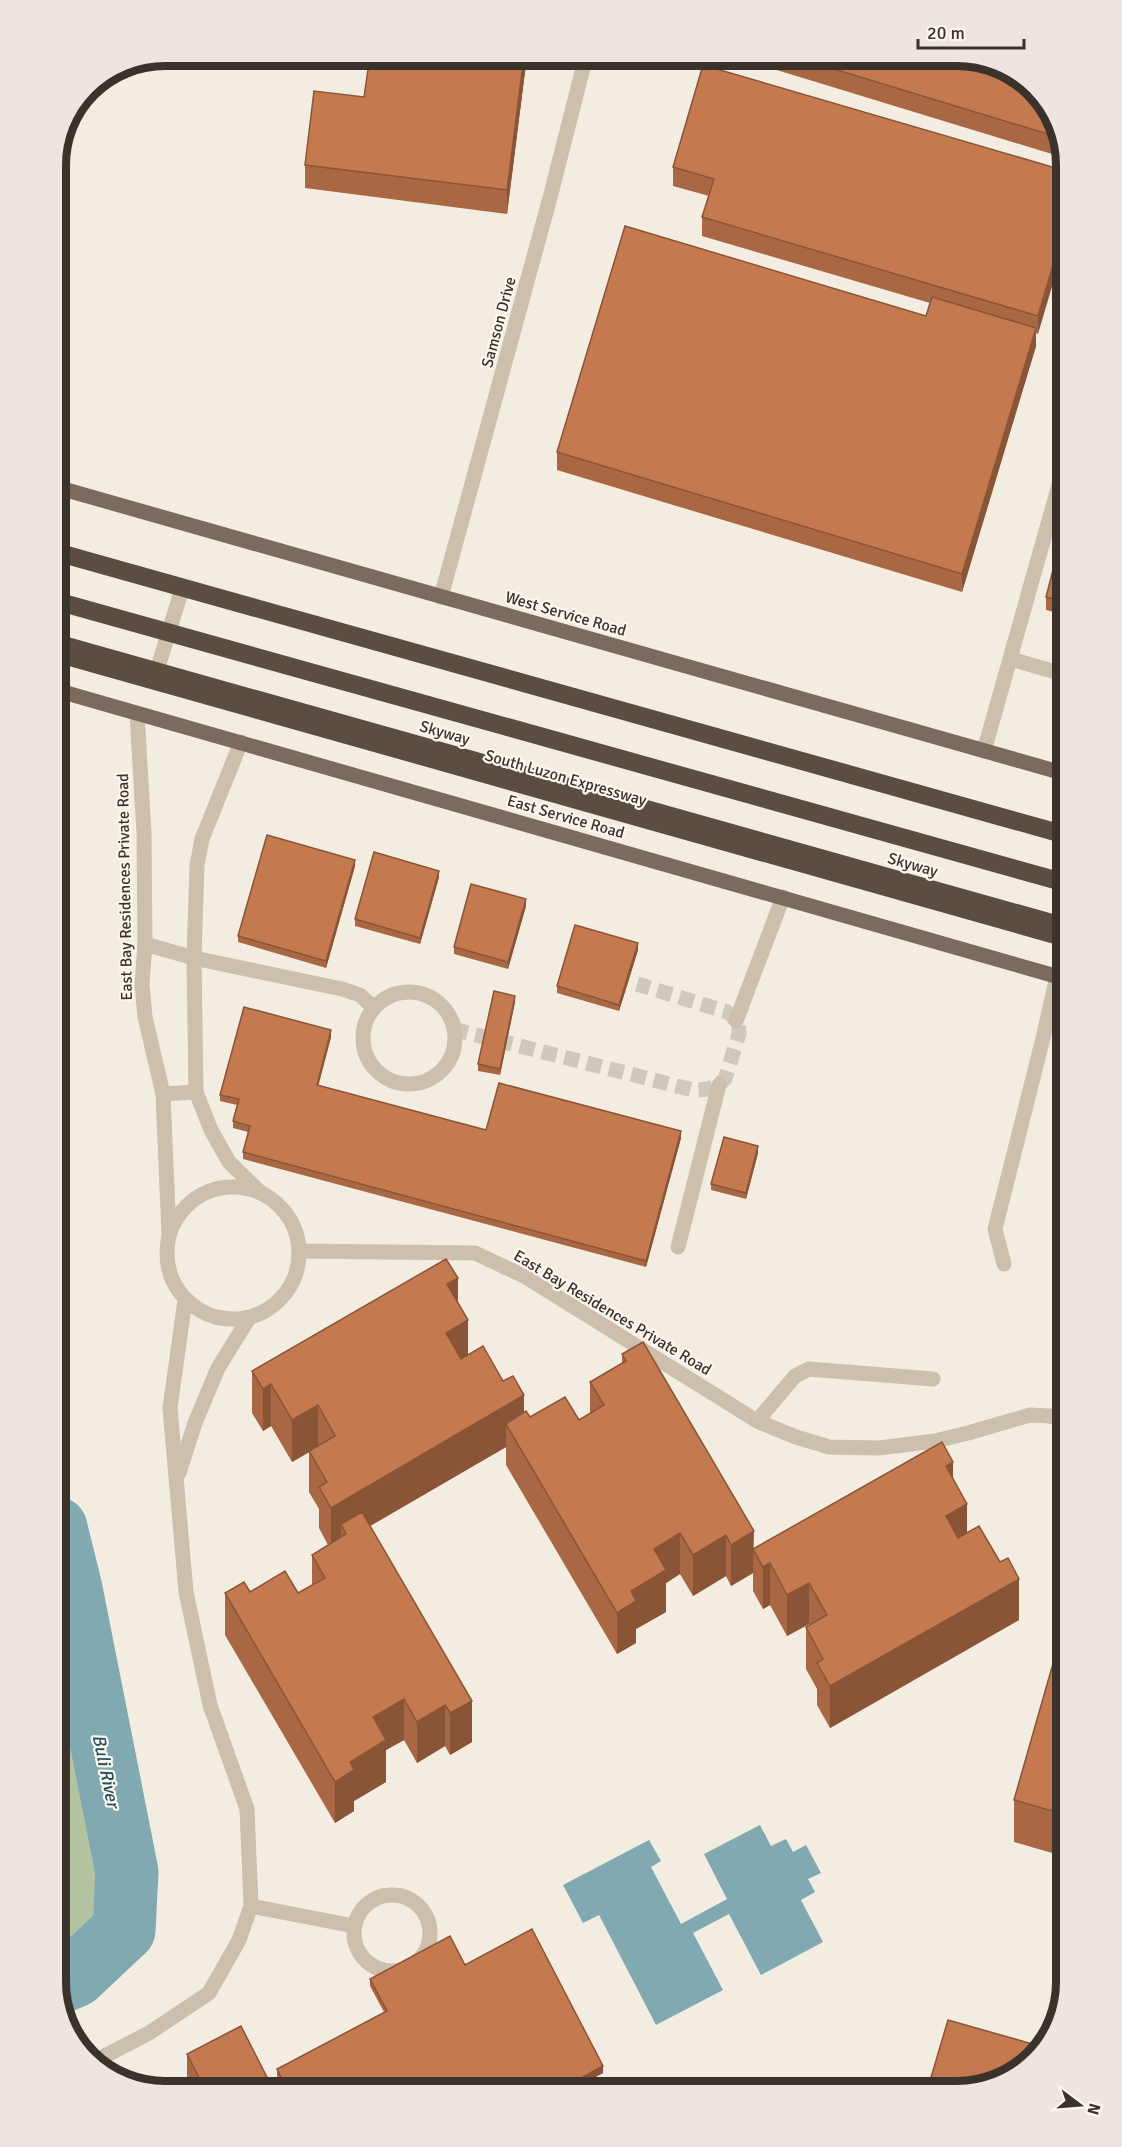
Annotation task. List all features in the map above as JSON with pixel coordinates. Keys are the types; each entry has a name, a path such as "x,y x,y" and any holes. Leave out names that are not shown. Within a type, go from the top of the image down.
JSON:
{"highway":[{"path":"66,555 1056,833"},
{"name":"Skyway","path":"66,604 1056,880"},
{"name":"Skyway","path":"66,646 1056,924"},
{"name":"South Luzon Expressway","path":"66,656 1056,935"}],"main road":[{"name":"West Service Road","path":"66,490 1056,771"},
{"name":"East Service Road","path":"66,693 1056,976"}],"street":[{"name":"Samson Drive","path":"441,597 551,194 583,66"},
{"path":"984,751 1056,496"},
{"path":"154,680 182,589"},
{"path":"1011,659 1056,672"},
{"name":"East Bay Residences Private Road","path":"137,714 144,833 145,944 142,984 145,1017 163,1094 169,1235"},
{"name":"East Bay Residences Private Road","path":"241,742 202,839 197,865 194,958 196,1092 211,1130 229,1162 260,1192 276,1202 288,1216 296,1233 299,1251 297,1271 283,1297 267,1310 239,1320 219,1319 201,1312 177,1291 168,1270 166,1247 174,1222 182,1210 205,1192 232,1186 260,1192"},
{"path":"736,1021 783,897"},
{"path":"145,944 194,958 342,989 360,995 374,1008"},
{"path":"400,993 420,993 438,1003 450,1019 454,1039 449,1059 444,1067 427,1080 417,1083 397,1083 379,1073 367,1057 363,1047 364,1026 374,1008 390,996 400,993"},
{"path":"1004,1264 995,1229 1044,1034 1056,997"},
{"path":"678,1246 719,1085"},
{"path":"163,1094 196,1092"},
{"name":"East Bay Residences Private Road","path":"299,1251 475,1253 524,1276 757,1421 796,1437 829,1446 879,1448 968,1434 1030,1415 1056,1418"},
{"name":"East Bay Residences Private Road","path":"101,2058 148,2033 209,1992 239,1940 251,1906 247,1809 210,1705 186,1592 170,1408 185,1300"},
{"name":"East Bay Residences Private Road","path":"177,1479 195,1423 218,1368 249,1318"},
{"path":"757,1421 795,1376 809,1369 933,1379"},
{"path":"399,1895 409,1898 424,1911 428,1920 429,1940 422,1957 415,1964 399,1971 380,1970 364,1960 359,1953 355,1944 354,1926 357,1917 370,1901 380,1897 399,1895"},
{"path":"251,1906 354,1926"}],"green space":[{"path":"66,1663 111,1844 87,1943 66,1953"}],"water":[{"path":"760,1825 771,1846 786,1839 793,1852 806,1845 821,1873 808,1879 815,1892 801,1900 823,1942 761,1975 729,1914 693,1933 723,1990 656,2025 599,1915 583,1923 563,1885 649,1840 661,1861 651,1867 681,1924 727,1899 704,1854"}],"building":[{"path":"369,66 523,66 507,190 305,165 314,91 364,97"},
{"path":"703,66 706,66 1056,168 1056,255 1038,316 702,217 714,179 673,167"},
{"path":"824,66 963,66 989,71 1017,86 1027,95 1043,116 1050,135"},
{"path":"625,226 926,316 932,297 1036,328 962,574 557,452"},
{"path":"1056,558 1056,600 1046,597"},
{"path":"267,835 355,860 326,961 238,936"},
{"path":"374,852 439,871 420,938 355,919"},
{"path":"471,884 526,899 508,962 454,947"},
{"path":"575,925 638,943 619,1005 557,986"},
{"path":"494,991 515,996 500,1069 478,1064"},
{"path":"244,1007 331,1030 317,1085 486,1130 499,1083 681,1131 646,1261 243,1152 250,1126 233,1121 239,1099 220,1095"},
{"path":"724,1137 758,1146 746,1193 711,1184"},
{"path":"446,1259 458,1278 447,1284 468,1320 446,1333 461,1359 483,1346 503,1381 513,1376 524,1395 331,1508 319,1487 327,1482 309,1451 335,1436 318,1405 292,1420 271,1384 263,1389 252,1371"},
{"path":"643,1342 754,1531 731,1545 726,1535 693,1555 680,1533 654,1549 666,1570 631,1591 636,1601 617,1613 506,1424 526,1411 530,1417 565,1397 579,1420 604,1405 590,1382 626,1361 622,1354"},
{"path":"942,1442 953,1462 946,1466 967,1504 946,1516 958,1538 979,1526 1000,1562 1008,1558 1019,1579 830,1686 817,1663 823,1659 806,1627 827,1615 809,1583 787,1595 770,1563 763,1567 753,1549"},
{"path":"362,1512 472,1701 450,1713 445,1705 417,1722 404,1699 373,1717 386,1740 350,1762 354,1770 335,1782 225,1593 244,1582 250,1592 285,1571 298,1593 325,1578 312,1555 346,1534 341,1524"},
{"path":"1056,1653 1056,1812 1014,1800"},
{"path":"532,1929 603,2066 575,2081 283,2081 277,2069 387,2011 370,1979 450,1936 465,1965"},
{"path":"948,2020 1033,2044 1017,2061 995,2073 976,2079 930,2081"},
{"path":"241,2026 269,2081 201,2081 187,2054"}],"waterway":[{"name":"Buli River","path":"66,1569 127,1872 124,1930 75,1976 66,1980"}],"tunnel":[{"path":"453,1029 693,1090 710,1088 725,1079 739,1034 734,1018 727,1012 637,984"}]}
